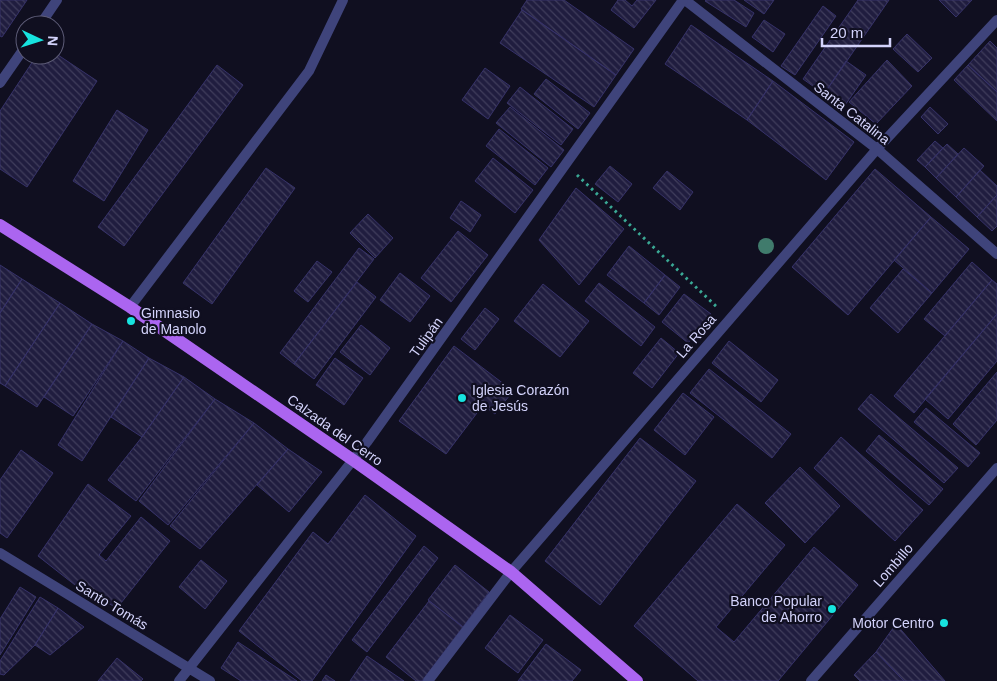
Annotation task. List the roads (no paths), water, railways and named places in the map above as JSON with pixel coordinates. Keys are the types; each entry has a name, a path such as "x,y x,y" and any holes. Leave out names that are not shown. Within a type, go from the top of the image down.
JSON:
{"main road":[{"name":"Calzada del Cerro","path":"0,225 130,307 353,460 510,572 637,681"}],"street":[{"path":"47,15 57,0"},
{"path":"130,307 309,71 343,0"},
{"name":"Santa Catalina","path":"684,0 877,149 997,254"},
{"name":"Tulipán","path":"179,681 368,442 684,0"},
{"name":"La Rosa","path":"428,681 510,572 877,149 997,20"},
{"path":"0,83 15,61"},
{"name":"Lombillo","path":"811,681 997,468"},
{"name":"Santo Tomás","path":"0,553 210,681"}],"place":[{"name":"Gimnasio de Manolo","path":"131,321"},
{"name":"Iglesia Corazón de Jesús","path":"462,398"},
{"name":"Banco Popular de Ahorro","path":"832,609"},
{"name":"Motor Centro","path":"944,623"}]}
